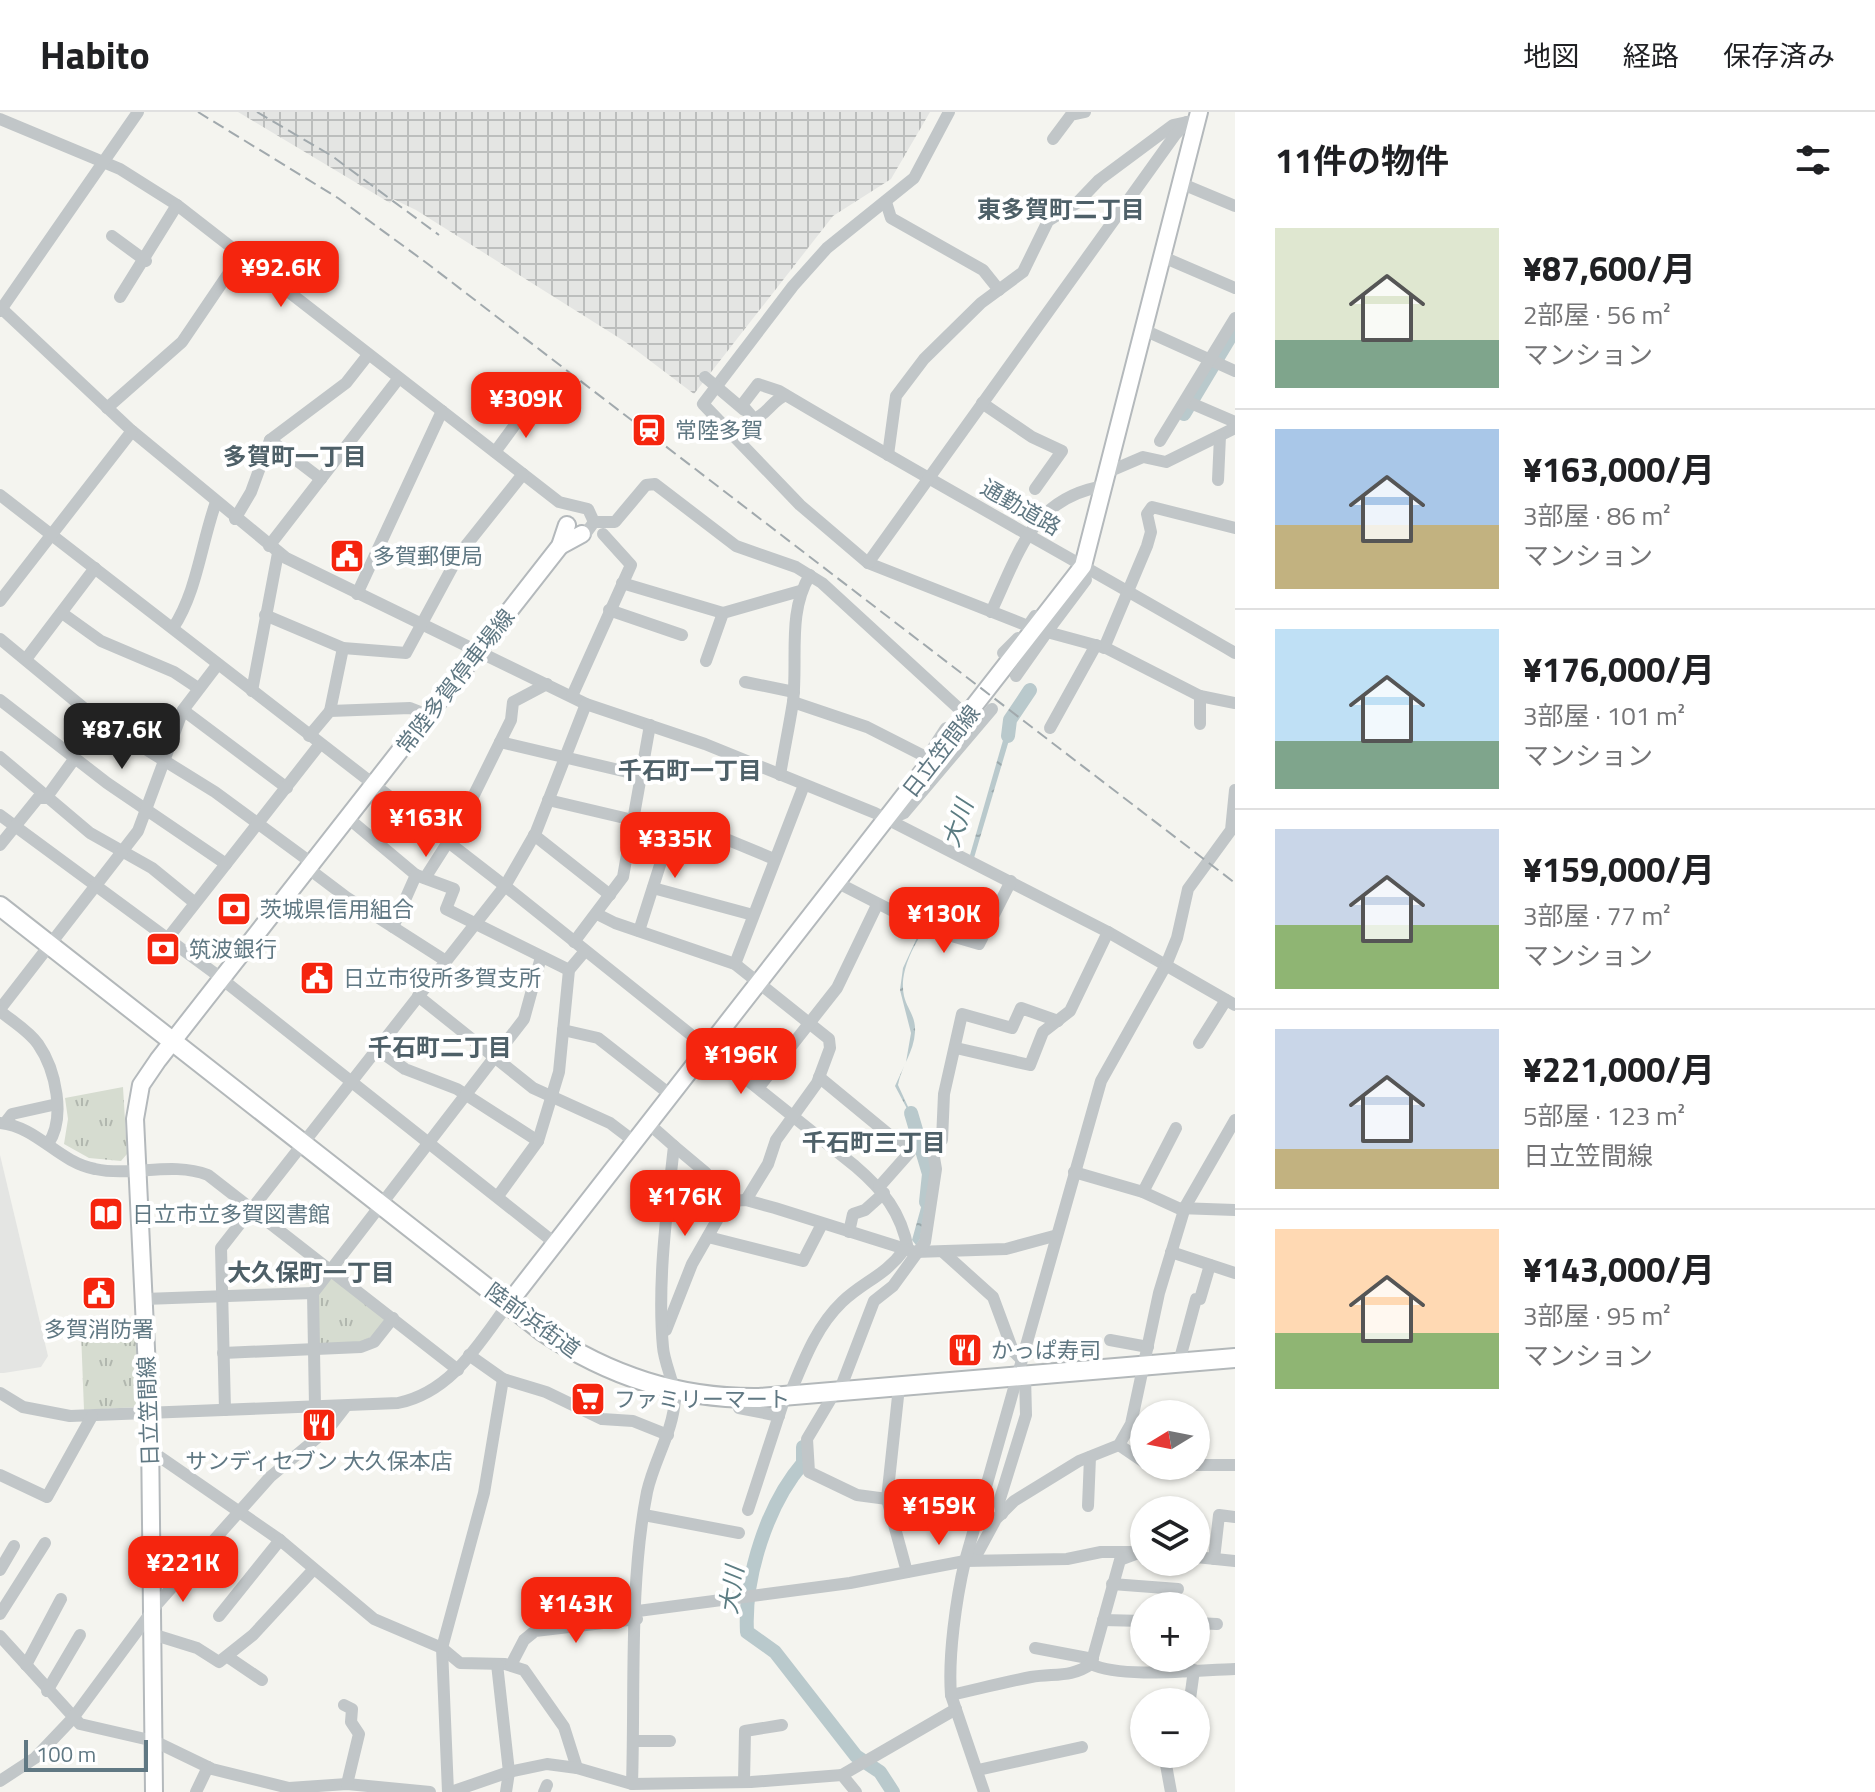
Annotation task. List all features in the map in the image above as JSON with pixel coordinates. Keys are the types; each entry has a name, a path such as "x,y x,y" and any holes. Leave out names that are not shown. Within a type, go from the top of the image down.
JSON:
{"highway":[{"name":"陸前浜街道","path":"0,906 542,1331 595,1364 676,1391 738,1398 899,1387 1145,1356 1179,1362 1235,1358"}],"main road":[{"name":"日立笠間線","path":"508,1304 760,985 1083,566 1163,257 1194,118"},
{"path":"560,546 567,523"},
{"path":"560,546 587,530"},
{"name":"常陸多賀停車場線","path":"173,1042 560,546"},
{"name":"日立笠間線","path":"154,1792 149,1413 137,1171 137,1096 147,1076 173,1042"}],"street":[{"path":"138,112 1,309 132,431 274,550 357,594 586,704 650,725 888,820 1011,881 1166,965 1230,1003 1199,1043"},
{"path":"949,112 914,178 886,202 855,222 827,248 710,381 703,404 800,505 868,563 1028,626"},
{"path":"1053,139 1071,115 1085,112"},
{"path":"888,455 892,411 906,380 948,333 1023,272 1048,221 1077,203 1099,180 1173,125 1194,118"},
{"path":"868,563 982,403 1194,118"},
{"path":"0,119 137,178 177,205 559,502 588,509 587,530"},
{"path":"1180,183 1235,206"},
{"path":"886,202 891,218 983,270 999,290"},
{"path":"120,297 146,261 177,205"},
{"path":"112,236 146,261"},
{"path":"107,408 182,342 241,255"},
{"path":"1163,257 1235,288"},
{"path":"1160,441 1214,361 1235,318"},
{"path":"1144,330 1235,371"},
{"path":"235,519 251,492 270,440 346,383 368,355"},
{"path":"252,691 274,550 321,479 399,378"},
{"path":"710,381 754,419 776,399 786,395"},
{"path":"744,410 742,405 758,384 786,395"},
{"name":"通勤道路","path":"786,395 1235,653"},
{"path":"991,612 1029,533 1046,511 1143,457 1166,462 1220,436 1235,425 1189,402"},
{"path":"982,403 1032,437 1062,451 1035,489"},
{"path":"495,452 528,407"},
{"path":"357,594 442,411"},
{"path":"0,601 132,431"},
{"path":"1218,480 1220,436"},
{"path":"270,440 321,479"},
{"path":"265,615 343,648 406,653 460,553 523,474"},
{"path":"559,502 573,532 587,530 615,522 648,483 665,492 736,546 810,575 968,717"},
{"path":"603,534 623,525 652,491 665,492"},
{"path":"0,495 505,886 759,1087 881,1190 899,1215 909,1250 893,1286 874,1301 837,1392 807,1439 809,1472 857,1495 887,1499"},
{"path":"173,628 186,608 201,544 216,502"},
{"path":"567,523 569,511 579,506"},
{"path":"1050,728 1100,646 1147,546 1151,532 1147,514 1152,507 1235,528"},
{"path":"572,696 629,561 603,534 587,530"},
{"path":"1003,653 1070,571 1083,566 1086,580 1057,636 1016,676"},
{"path":"26,659 95,568"},
{"path":"780,775 793,697 798,642 795,608 800,591 810,575"},
{"path":"622,583 723,613 800,591"},
{"path":"609,610 682,635"},
{"path":"62,613 101,641 174,672 198,688"},
{"path":"706,661 723,613"},
{"path":"1057,636 1100,646 1200,696 1235,703"},
{"path":"0,639 97,719 259,822 311,866 393,927 446,961"},
{"path":"168,938 287,788 330,711 343,648"},
{"path":"48,1144 56,1132 57,1104 39,1045 0,1010 124,851 147,809 183,710 218,664"},
{"path":"745,682 793,697 867,727 926,757"},
{"path":"393,927 421,876 460,823 511,720 513,702 547,684"},
{"path":"1200,696 1200,724"},
{"path":"0,700 73,757 226,864"},
{"path":"225,1410 221,1248 505,886 534,835 586,704"},
{"path":"330,711 410,708 428,715"},
{"path":"888,820 904,813 992,709"},
{"path":"183,710 287,788"},
{"path":"46,798 97,719"},
{"path":"574,942 623,877 650,725"},
{"path":"888,820 889,805 946,728"},
{"path":"500,742 640,775"},
{"path":"0,757 90,833 152,868 195,903"},
{"path":"735,964 804,785"},
{"path":"984,1792 951,1695 956,1598 965,1561 1021,1370 1054,1236 1101,1081 1166,965 1188,889 1231,830 1235,790"},
{"path":"0,845 38,798 46,798"},
{"path":"548,800 633,820"},
{"path":"0,815 222,979 556,1244"},
{"path":"348,818 421,876 454,889 446,909 569,970"},
{"path":"639,931 675,818 774,859"},
{"path":"534,835 610,895"},
{"path":"838,883 877,905 952,939 979,944 1011,881"},
{"path":"653,888 753,915"},
{"path":"759,1087 837,988 877,905"},
{"path":"597,914 735,964 829,1039 830,1048 819,1077 776,1140 768,1164 746,1200"},
{"path":"956,1048 1030,1065 1043,1032 1070,1011 1108,932"},
{"path":"498,1196 538,1141 552,1099 569,970 585,951"},
{"path":"315,1407 313,1293 524,1019 541,957"},
{"path":"418,996 552,1099 610,1123 635,1142"},
{"path":"748,1510 779,1416 812,1341 839,1304 890,1270 909,1250 925,1242 936,1169 932,1146 942,1140 944,1094 962,1014 1012,1028 1021,1008 1058,1021"},
{"path":"563,1030 598,1038 672,1096"},
{"path":"377,1049 405,1069 447,1084 538,1141"},
{"path":"819,1077 910,1152 865,1210 853,1214 849,1232"},
{"path":"2,1123 12,1114 57,1104"},
{"path":"511,1665 524,1640 535,1631 907,1572 975,1558 1002,1514 1014,1501 1090,1457 1119,1445 1131,1424 1145,1356 1185,1207 1235,1120"},
{"path":"2,1123 25,1130 63,1157 85,1167 199,1172 330,1269 458,1370"},
{"path":"649,1124 705,1172 728,1201"},
{"path":"1143,1192 1176,1128"},
{"path":"632,1784 637,1615 644,1515 648,1490 668,1435 676,1391 668,1377 663,1338 666,1217 674,1146"},
{"path":"1074,1172 1185,1207 1235,1210"},
{"path":"728,1201 746,1200 909,1250 1006,1249 1054,1236"},
{"path":"663,1338 692,1264 728,1201"},
{"path":"708,1237 803,1261 822,1224"},
{"path":"943,1252 993,1297 1021,1370 1026,1415 999,1502 1002,1514"},
{"path":"1171,1252 1235,1273"},
{"path":"1179,1362 1196,1299 1200,1299 1210,1265"},
{"path":"144,1299 313,1293"},
{"path":"0,1393 38,1412 92,1416 398,1403 423,1396 458,1370 508,1304"},
{"path":"223,1353 361,1347 374,1342 393,1318"},
{"path":"1110,1340 1145,1356"},
{"path":"469,1355 503,1379 546,1392 602,1419 633,1421 668,1435"},
{"path":"503,1379 484,1493 442,1648 449,1792 509,1772 547,1764 577,1768 606,1779 632,1784 802,1785 842,1775 956,1709"},
{"path":"899,1387 887,1499 907,1572"},
{"path":"738,1398 739,1408 779,1416"},
{"path":"0,1781 35,1758 73,1718 152,1611 270,1477 329,1428 346,1406"},
{"path":"0,1475 47,1497 92,1416"},
{"path":"1119,1445 1130,1452"},
{"path":"150,1454 157,1455 280,1540 374,1619 442,1648 460,1663 493,1668 511,1665 530,1676 564,1727 577,1768"},
{"path":"1088,1506 1090,1457"},
{"path":"1210,1465 1235,1465"},
{"path":"644,1515 739,1533"},
{"path":"1214,1559 1219,1515 1235,1517"},
{"path":"219,1616 280,1540"},
{"path":"0,1614 45,1543"},
{"path":"0,1570 14,1546"},
{"path":"965,1561 1067,1559 1101,1552 1130,1551"},
{"path":"951,1695 1036,1676 1070,1674 1092,1661 1120,1560 1130,1555"},
{"path":"1210,1559 1235,1561"},
{"path":"152,1634 197,1648 219,1662 278,1610 313,1570"},
{"path":"1112,1584 1178,1589"},
{"path":"26,1665 61,1599"},
{"path":"1103,1620 1130,1621"},
{"path":"1210,1624 1217,1624"},
{"path":"47,1691 80,1635"},
{"path":"0,1636 80,1724 154,1741 208,1767 289,1788 347,1784 430,1792"},
{"path":"1035,1648 1092,1661 1103,1670 1130,1672"},
{"path":"228,1657 262,1680"},
{"path":"493,1668 509,1772 506,1792"},
{"path":"1210,1670 1235,1669"},
{"path":"344,1705 352,1709 351,1722 359,1734 347,1784"},
{"path":"749,1786 745,1731 782,1725"},
{"path":"633,1741 670,1741"},
{"path":"978,1770 1082,1747"},
{"path":"196,1792 208,1767"},
{"path":"1167,1768 1171,1792"},
{"path":"842,1775 856,1792"},
{"path":"599,1792 606,1779"}],"shaded area":[{"path":"238,112 930,112 891,179 833,216 694,394 624,341 416,210 393,199 390,203"},
{"path":"0,1155 48,1356 41,1367 4,1373 0,1373"}],"green space":[{"path":"123,1087 127,1154 121,1161 89,1158 64,1144 68,1119 65,1098"},
{"path":"333,1277 384,1315 386,1324 370,1338 346,1344 316,1344 316,1291"},
{"path":"139,1329 142,1402 138,1407 84,1410 81,1332"}],"water":[{"path":"1010,716 1015,720 974,858 970,855"},
{"path":"921,929 924,930 911,953 903,979 904,996 915,1032 910,1053 898,1085 922,1136 895,1086 906,1062 911,1033 900,990 903,968"},
{"path":"922,1137 927,1148 931,1167 930,1174 929,1162"},
{"path":"930,1177 920,1239 916,1245 912,1240"}],"waterway":[{"name":"大川","path":"1184,414 1235,329"},
{"name":"大川","path":"1008,736 1010,720 1030,690"},
{"name":"大川","path":"911,1113 929,1174 926,1202"},
{"name":"大川","path":"803,1447 803,1463 779,1499 760,1543 749,1588 747,1632 775,1652 856,1756 880,1772 893,1792"}],"railway":[{"path":"198,112 338,198 428,264 1235,883"},
{"path":"257,112 332,156 439,235"}],"place":[{"name":"常陸多賀","path":"649,430"},
{"name":"多賀郵便局","path":"347,556"},
{"name":"茨城県信用組合","path":"234,909"},
{"name":"筑波銀行","path":"163,949"},
{"name":"日立市役所多賀支所","path":"317,978"},
{"name":"日立市立多賀図書館","path":"106,1214"},
{"name":"多賀消防署","path":"99,1293"},
{"name":"かっぱ寿司","path":"965,1350"},
{"name":"ファミリーマート","path":"588,1399"},
{"name":"サンディセブン 大久保本店","path":"319,1425"}],"district":[{"name":"東多賀町二丁目","path":"1061,209"},
{"name":"多賀町一丁目","path":"295,456"},
{"name":"千石町一丁目","path":"690,770"},
{"name":"千石町二丁目","path":"440,1047"},
{"name":"千石町三丁目","path":"874,1142"},
{"name":"大久保町一丁目","path":"311,1272"}]}
